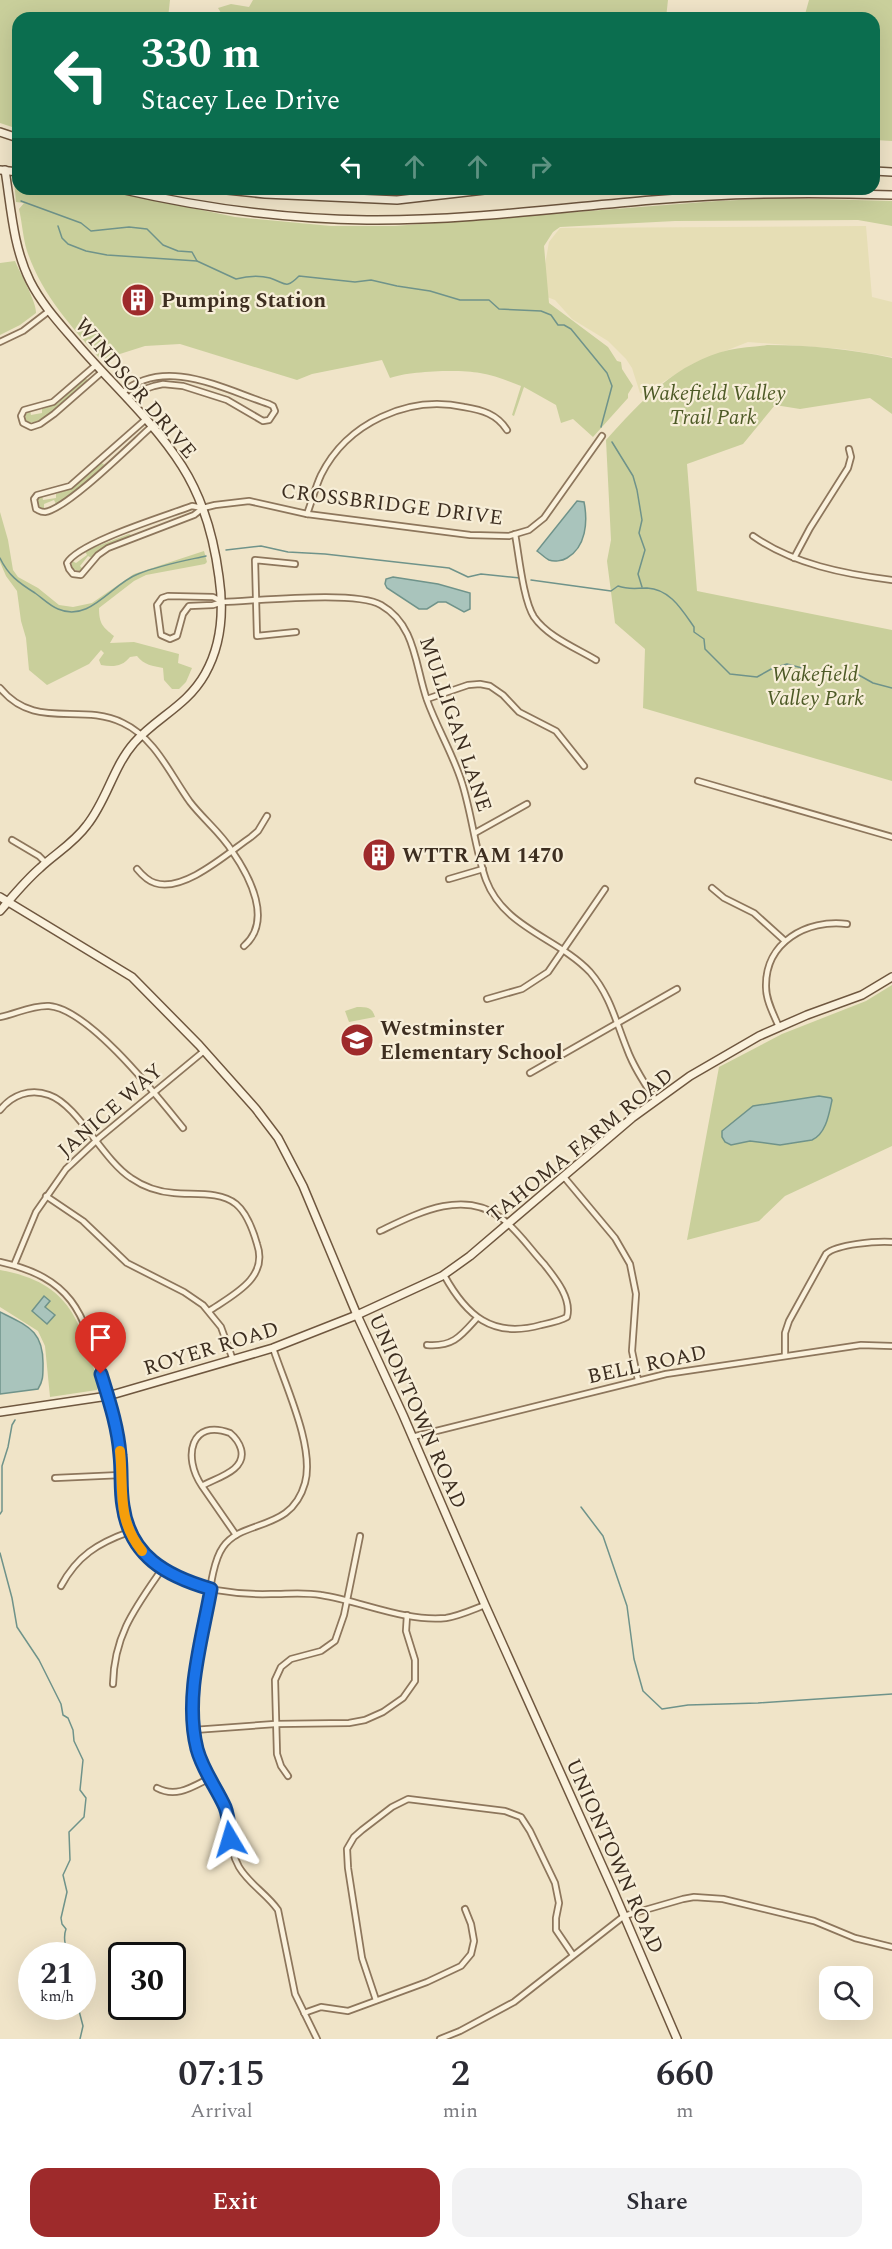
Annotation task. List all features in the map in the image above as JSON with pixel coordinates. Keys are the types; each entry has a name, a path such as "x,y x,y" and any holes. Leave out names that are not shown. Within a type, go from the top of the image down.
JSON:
{"street":[{"name":"WINDSOR DRIVE","path":"0,911 46,862 68,846 86,827 105,796 121,760 143,734 178,707 202,679 211,662 218,640 223,602 216,556 203,508 182,465 152,427 49,311 30,281 21,258 3,170"},
{"path":"148,195 252,214 366,220 496,214 711,196 892,195"},
{"path":"335,195 397,200 441,195"},
{"path":"0,342 23,331 49,311"},
{"path":"96,365 53,402 27,407 22,413 23,423 31,427 47,420 102,372"},
{"path":"173,375 269,404 275,411 269,420 263,421 227,400 171,384 146,388 124,396 145,379 173,375"},
{"path":"307,514 321,474 335,453 359,430 389,413 418,405 452,404 495,416 507,430"},
{"path":"145,420 70,486 37,495 34,499 36,509 46,511 64,503 152,427"},
{"name":"CROSSBRIDGE DRIVE","path":"203,508 194,515 108,548 98,555 83,574 75,575 69,570 69,560 86,547 192,506 203,508 249,501 307,514 471,535 499,537 515,534 529,530 544,518 602,436"},
{"path":"794,558 848,468 849,449"},
{"path":"515,534 533,615 558,638 596,660"},
{"path":"753,536 775,550 794,558 849,573 892,580"},
{"path":"294,564 255,560 257,636 296,632"},
{"path":"168,596 213,597 223,602 213,605 189,606 183,614 177,636 170,639 160,635 157,605 162,598 168,596"},
{"name":"MULLIGAN LANE","path":"223,602 347,598 366,600 381,605 400,621 411,639 427,699 455,762 487,882 505,910 526,928 564,949 599,983 609,1001 633,1063 656,1101"},
{"path":"427,699 468,685 490,686 503,695 519,712 556,731 584,766"},
{"path":"0,688 20,706 34,712 52,715 106,716 143,734 196,810 232,850 249,882 258,909 256,929 252,939 244,946"},
{"path":"698,780 892,837"},
{"path":"475,833 526,804"},
{"path":"137,869 153,882 171,884 198,874 258,831 267,816"},
{"path":"12,840 46,862"},
{"path":"449,879 483,869"},
{"path":"712,888 724,898 754,913 785,941"},
{"path":"487,999 512,993 533,983 548,972 605,889"},
{"name":"UNIONTOWN ROAD","path":"0,897 132,977 204,1051 268,1124 282,1146 303,1186 484,1605 677,2039"},
{"path":"779,1028 767,996 766,980 774,957 785,941 811,926 847,924"},
{"name":"TAHOMA FARM ROAD","path":"357,1315 444,1275 470,1256 656,1101 710,1064 779,1028 862,996 892,977"},
{"path":"530,1073 677,989"},
{"path":"0,1017 40,1006 61,1009 96,1032 154,1093 183,1128"},
{"name":"JANICE WAY","path":"14,1265 27,1232 46,1196 66,1169 95,1141 204,1051"},
{"path":"0,1110 20,1095 45,1093 53,1096 66,1106 121,1170 138,1182 164,1192 219,1196 236,1204 242,1210 259,1249 259,1265 253,1279 209,1311"},
{"path":"564,1177 615,1238 630,1264 636,1294 632,1351 638,1380"},
{"path":"46,1196 83,1221 127,1263 190,1296 209,1311 221,1327 233,1360"},
{"path":"380,1231 435,1207 455,1204 471,1205 488,1210 508,1224 554,1276 564,1294 569,1310 567,1317 523,1329 504,1329 477,1318 463,1304 444,1275"},
{"path":"785,1355 785,1333 789,1321 826,1254 837,1248 892,1242"},
{"path":"0,1262 14,1265 50,1282 75,1304 86,1325 117,1431 123,1506 129,1532 147,1556 162,1569 183,1580 211,1589 259,1594 302,1593 347,1600 407,1615 445,1618 484,1605"},
{"name":"ROYER ROAD","path":"0,1412 108,1396 273,1348 357,1315"},
{"path":"427,1345 442,1346 455,1340 477,1318"},
{"name":"BELL ROAD","path":"412,1437 638,1380 694,1369 861,1345 892,1346"},
{"path":"273,1348 306,1445 308,1468 305,1483 299,1498 285,1514 271,1523 236,1535 221,1550 211,1589 194,1684 192,1715 198,1752 208,1779 226,1810 231,1847 238,1866 243,1874 271,1899 278,1910 295,1994 317,2039"},
{"path":"201,1485 232,1471 241,1460 240,1447 230,1433 209,1432 197,1438 191,1451 191,1464 201,1485 236,1535"},
{"path":"55,1478 121,1475"},
{"path":"61,1586 69,1571 84,1554 98,1545 129,1532"},
{"path":"288,1776 278,1760 274,1685 277,1674 281,1667 291,1659 321,1651 331,1646 338,1637 360,1536"},
{"path":"113,1684 117,1647 123,1630 133,1610 162,1569"},
{"path":"194,1730 275,1724 358,1722 383,1712 403,1698 413,1687 416,1675 415,1660 406,1631 407,1615"},
{"path":"157,1788 164,1792 178,1792 208,1779"},
{"path":"376,2000 362,1958 347,1849 354,1837 362,1830 392,1807 408,1799 505,1811 521,1817 555,1883 559,1903 556,1930 573,1955"},
{"path":"440,2039 514,2002 624,1916 663,1903 694,1897 723,1899 814,1922 855,1938 892,1947"},
{"path":"304,2013 321,2007 348,2011 439,1978 466,1962 471,1954 474,1941 465,1909"}],"shaded area":[{"path":"866,226 872,297 892,302 892,357 843,349 748,342 692,364 644,394 640,393 632,368 626,359 608,341 572,319 555,300 547,297 543,276 549,242 560,228"}],"green space":[{"path":"0,0 170,0 169,12 12,12 12,127 0,123"},
{"path":"253,0 668,0 667,12 220,12 218,8 231,4 249,7"},
{"path":"809,0 892,0 892,141 880,140 880,12 806,12"},
{"path":"15,195 130,195 235,217 331,226 395,226 718,201 782,198 892,201 892,226 858,220 675,221 560,227 553,232 544,246 549,303 608,347 617,361 621,362 622,369 633,386 628,398 593,437 573,419 561,423 556,405 524,387 514,416 512,415 521,386 480,373 434,371 390,378 382,360 312,374 297,380 180,344 145,346 101,360 58,309 41,282 26,246 19,209 24,203 16,202"},
{"path":"15,261 31,295 36,313 20,325 0,335 0,263"},
{"path":"767,345 830,348 892,358 892,414 870,398 800,409 775,405 743,444 687,464 697,591 892,630 892,781 643,708 645,649 615,623 607,561 611,540 606,440 633,411 676,373 710,356 729,350"},
{"path":"86,378 88,381 50,415 41,420 26,422 25,415 30,410 31,415 42,413 42,409 58,403"},
{"path":"101,463 104,464 103,466 75,492 56,504 54,500 44,504 44,509 37,505 37,500 42,495 43,500 56,498 56,494 72,488"},
{"path":"0,512 13,570 18,577 38,588 59,605 73,607 92,603 134,574 204,551 207,562 205,564 146,575 134,581 99,608 102,625 114,636 110,643 134,642 179,654 178,663 192,668 186,682 179,689 172,689 164,680 163,668 152,666 137,656 130,657 117,666 101,665 99,660 104,653 101,650 89,664 47,685 29,670 26,638 17,591 6,576 0,562"},
{"path":"129,534 130,537 103,548 92,558 88,556 80,566 83,569 80,571 72,569 72,561 76,563 87,555 85,551"},
{"path":"892,985 892,1146 785,1196 759,1221 687,1240 719,1067 782,1034 866,1001"},
{"path":"357,1007 369,1008 375,1017 349,1022 345,1011"},
{"path":"0,1270 24,1276 44,1285 70,1309 86,1343 99,1385 97,1390 50,1397 45,1346 38,1331 0,1307"}],"water":[{"path":"577,501 584,502 585,510 582,541 567,558 558,561 549,560 537,551"},
{"path":"393,577 438,584 470,593 470,609 464,612 446,602 438,602 427,609 419,609 387,588 386,579"},
{"path":"819,1096 832,1100 824,1128 812,1140 780,1145 750,1141 731,1145 722,1137 722,1131 753,1106"},
{"path":"44,1296 50,1301 45,1307 55,1315 47,1324 32,1311"},
{"path":"0,1312 26,1326 37,1337 41,1345 43,1366 38,1389 0,1394"}],"waterway":[{"path":"21,201 81,223 91,231 129,227 147,229 163,245 178,251 192,252 197,261"},
{"path":"58,226 62,238 68,244 86,251 107,255 197,261 236,279 262,276 285,284 291,283 299,276 355,282 371,280 430,291 460,300 489,300 499,309 541,311 551,315 558,325 571,329 607,373 612,386 601,427"},
{"path":"612,442 633,476 637,490 642,520 639,533 645,550 638,574 642,587"},
{"path":"226,550 261,546 288,552 449,568 468,577 481,574 520,578"},
{"path":"0,558 10,574 19,582 52,606 70,612 90,607 138,574 206,556"},
{"path":"531,580 611,591 618,586 655,589 662,592 680,607 694,627 694,632 704,639 705,649 730,674 757,677 773,668 787,664 836,677 850,672 873,683 892,688"},
{"path":"0,1514 2,1511 2,1466 15,1420"},
{"path":"581,1507 603,1536 627,1606 634,1659 643,1691 662,1709 688,1705 892,1694"},
{"path":"0,1553 17,1627 39,1660 61,1704 63,1715 68,1718 73,1730 74,1741 83,1760 80,1790 86,1798 84,1817 69,1832 70,1860 63,1875 67,1892 61,1918 66,1929 65,1942"},
{"path":"80,2039 83,2026 81,2020"}],"slow traffic":[{"path":"120,1451 124,1515 129,1532 142,1551"}],"place":[{"name":"Pumping Station","path":"138,300"},
{"name":"WTTR AM 1470","path":"379,855"},
{"name":"Westminster Elementary School","path":"357,1040"}],"route":[{"path":"101,1374 117,1431 123,1506 129,1532 156,1565 171,1575 211,1589 194,1684 192,1715 198,1752 205,1773 226,1810 230,1839"}],"park label":[{"name":"Wakefield Valley Trail Park","path":"713,405"},
{"name":"Wakefield Valley Park","path":"815,686"}]}
